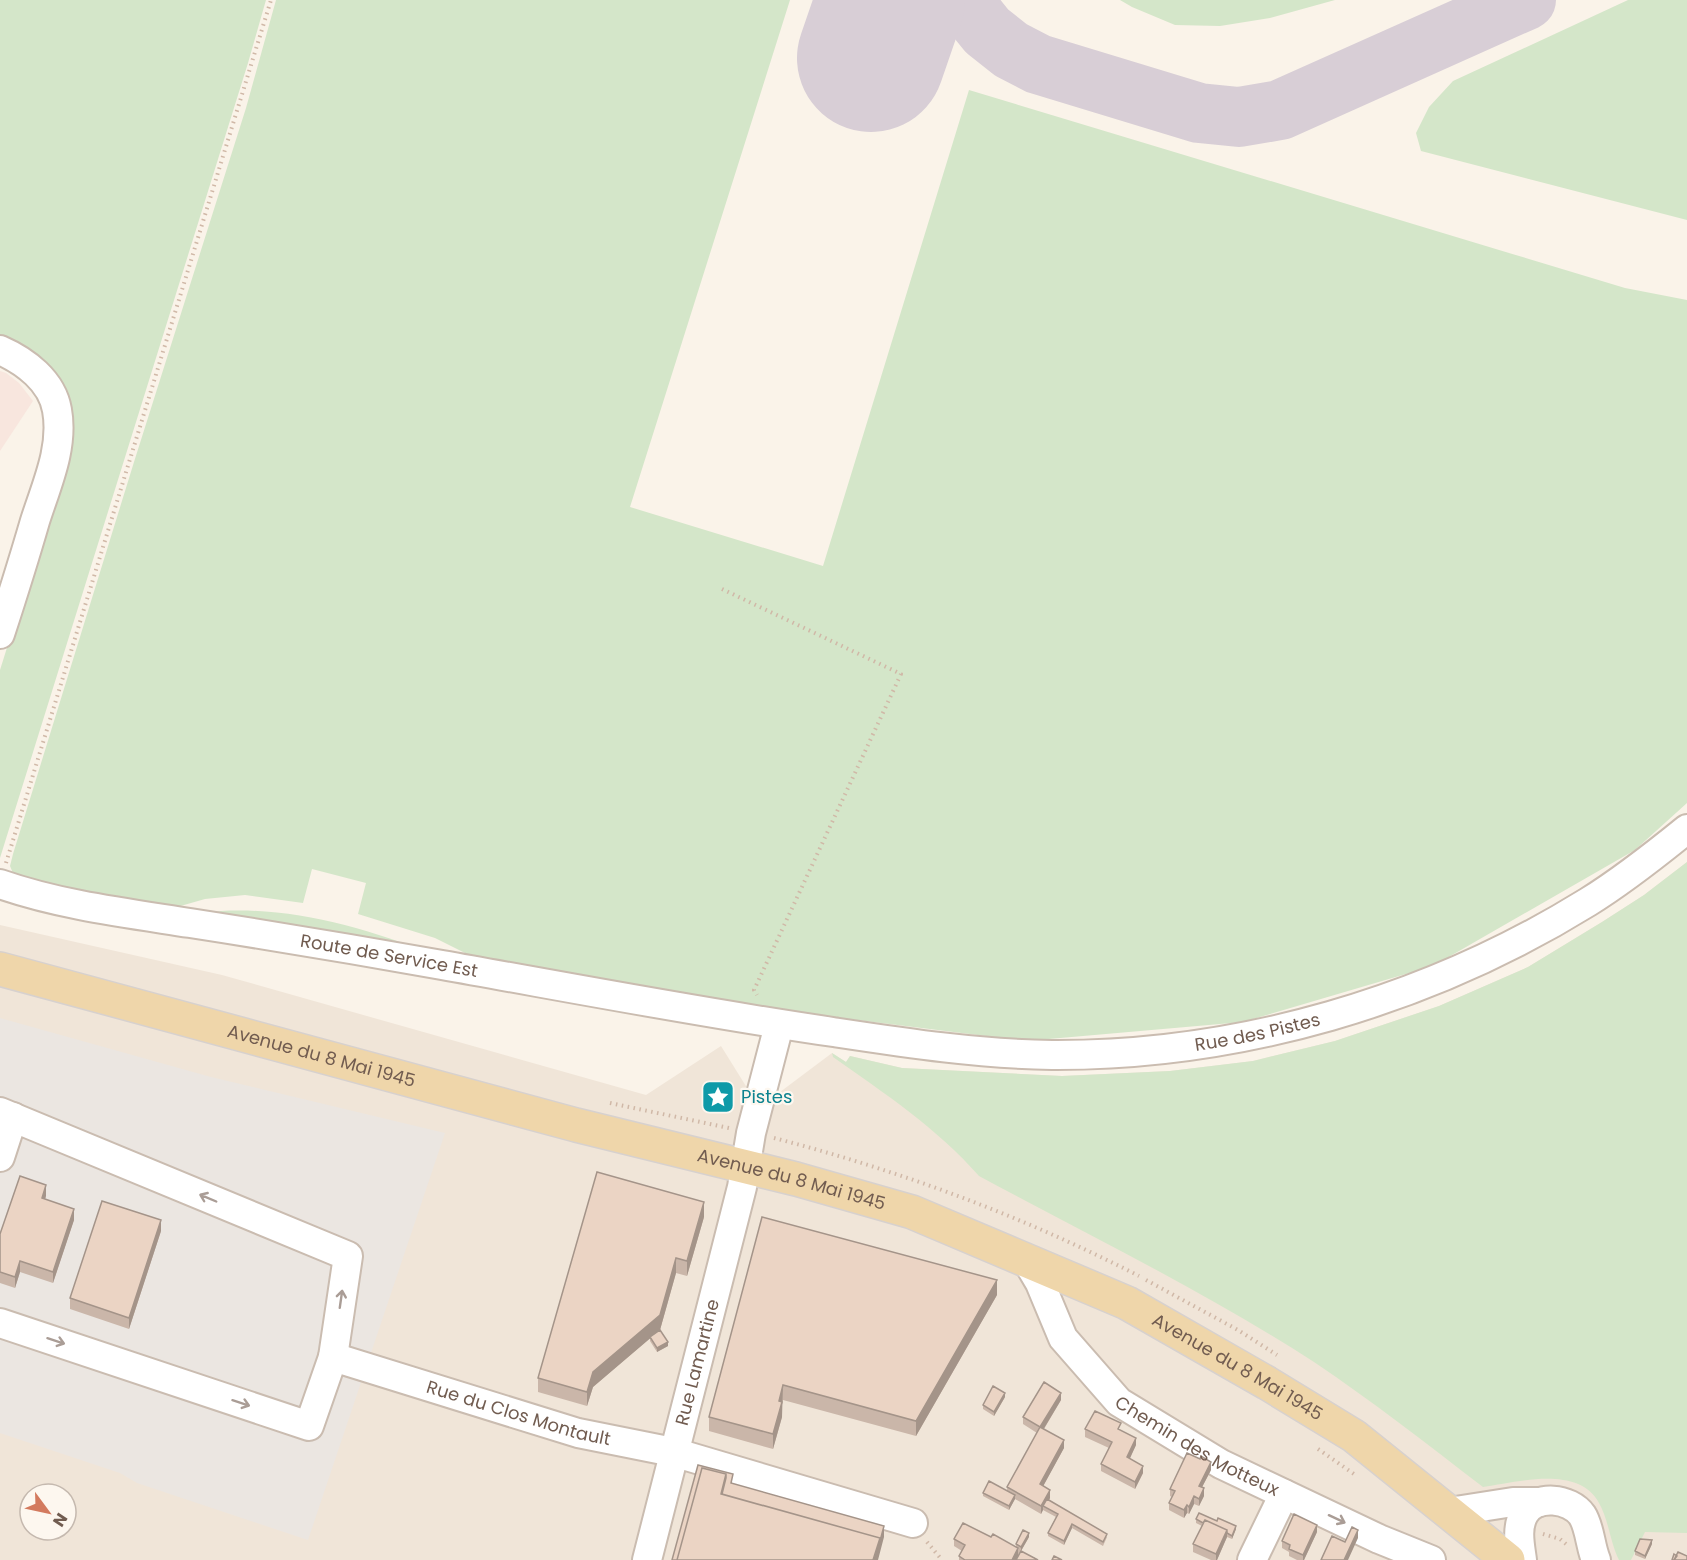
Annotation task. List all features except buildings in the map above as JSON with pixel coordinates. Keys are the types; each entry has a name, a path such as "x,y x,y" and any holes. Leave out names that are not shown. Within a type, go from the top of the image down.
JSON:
{"main road":[{"name":"Avenue du 8 Mai 1945","path":"0,969 576,1125 746,1166 912,1212 1127,1303 1267,1383 1354,1436 1508,1560"}],"street":[{"path":"0,350 25,363 42,378 52,393 57,409 58,432 52,468 0,634"},
{"name":"Rue des Pistes","path":"779,1024 947,1049 1050,1055 1161,1050 1223,1041 1292,1027 1395,995 1460,969 1588,902 1650,859 1687,829"},
{"name":"Route de Service Est","path":"1,884 22,891 114,911 325,944 779,1024"},
{"name":"Rue Lamartine","path":"647,1560 746,1166 751,1133 779,1024"},
{"path":"0,1157 7,1114 348,1256 333,1357 309,1426 0,1323"},
{"name":"Chemin des Motteux","path":"1027,1261 1040,1283 1063,1338 1119,1402 1221,1464 1379,1539 1431,1560"},
{"name":"Rue du Clos Montault","path":"333,1357 578,1433 673,1452 913,1523"},
{"path":"1252,1560 1284,1494"},
{"path":"1449,1512 1513,1502 1550,1501 1573,1506 1583,1516 1596,1560"},
{"path":"1522,1560 1520,1526 1525,1512 1539,1502"}],"path":[{"path":"1,884 271,0"},
{"path":"722,589 901,674 754,990 779,1024"},
{"name":"Avenue du 8 Mai 1945","path":"751,1133 812,1148"},
{"name":"Avenue du 8 Mai 1945","path":"1313,1445 1360,1478"}],"shaded area":[{"path":"0,371 19,383 33,401 0,451"},
{"path":"1687,862 1687,1560 0,1560 0,925 222,975 646,1095 721,1046 749,1091 772,1098 832,1053 846,1062 850,1056 902,1068 1062,1076 1170,1071 1253,1061 1335,1041 1439,1006 1528,967 1644,895"},
{"path":"0,1018 211,1077 445,1133 308,1540 137,1483 120,1473 0,1433"}],"green space":[{"path":"0,0 266,0 0,858 0,670 68,453 71,434 0,339"},
{"path":"276,0 790,0 630,507 823,566 969,90 1625,288 1687,300 1687,803 1635,850 1433,966 1243,1022 1026,1041 801,1013 485,963 435,938 358,914 366,883 312,869 303,903 245,895 205,899 170,909 15,878 10,866 13,854 246,108"},
{"path":"1120,0 1335,0 1270,18 1220,26 1175,25"},
{"path":"1628,0 1687,0 1687,220 1421,151 1416,133 1429,107 1453,81"},
{"path":"1687,862 1687,1533 1645,1532 1631,1560 1619,1560 1602,1510 1590,1491 1577,1484 1546,1479 1483,1487 1314,1362 1232,1312 979,1176 946,1142 891,1098 833,1057 832,1053 846,1062 850,1056 902,1068 1062,1076 1170,1071 1253,1061 1335,1041 1439,1006 1528,967 1644,895"},
{"path":"275,912 328,921 432,954 207,913"}],"taxiway":[{"path":"962,0 987,31 1011,50 1038,64 1199,113 1239,117 1280,110 1526,0"}],"runway":[{"path":"871,58 891,0"}],"place":[{"name":"Pistes","path":"718,1097"}]}
